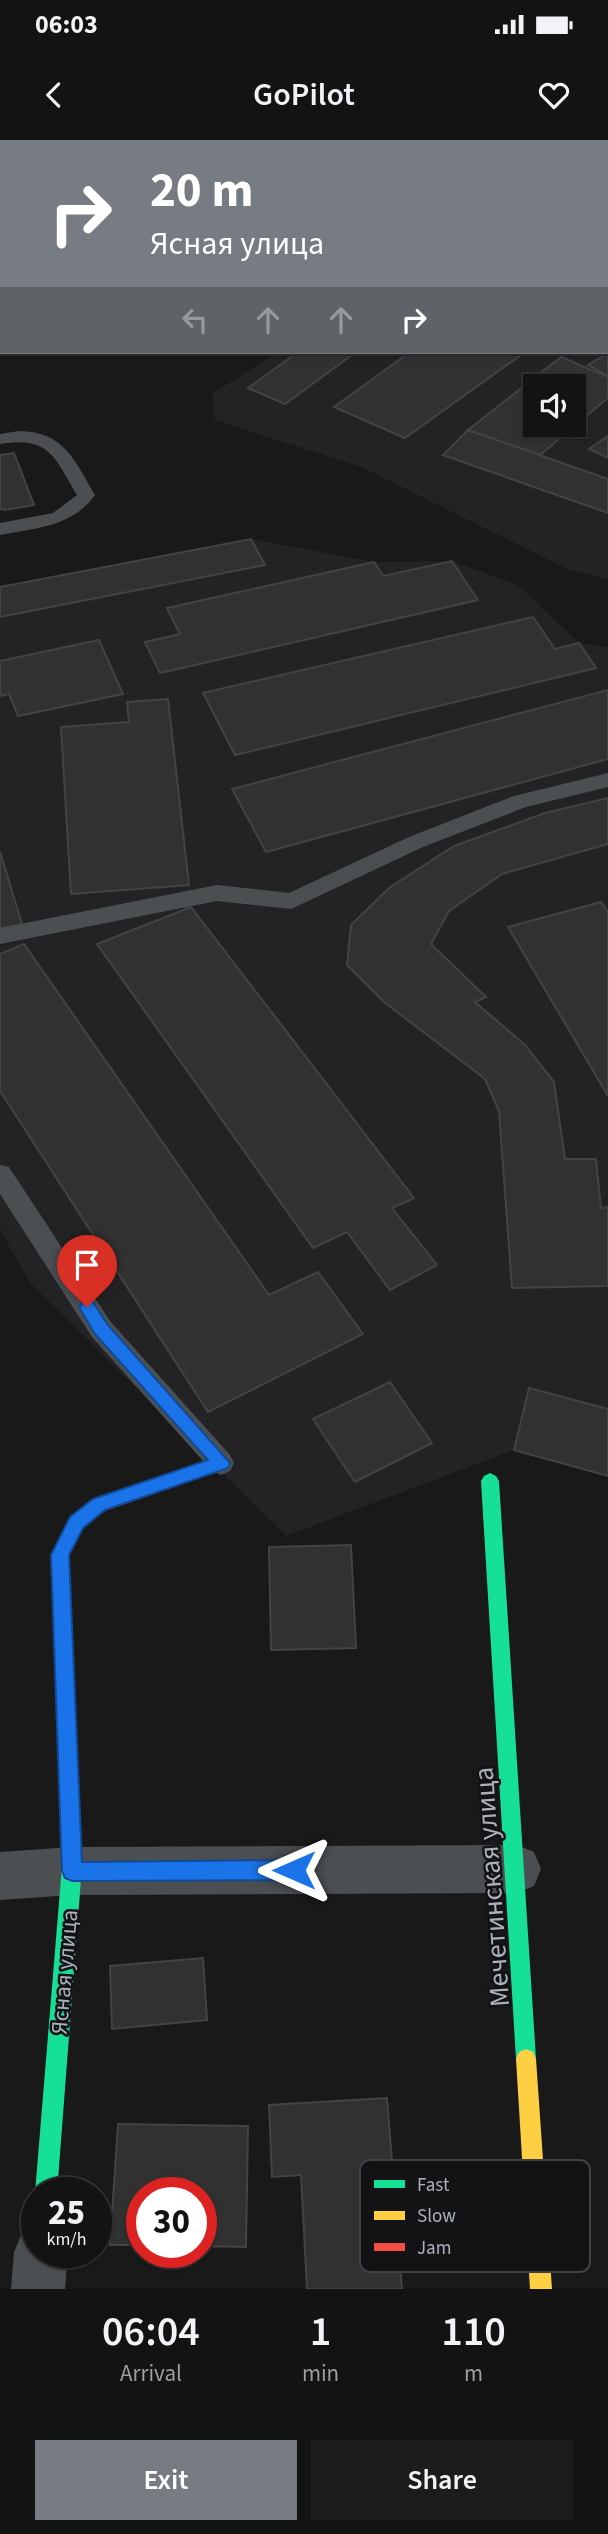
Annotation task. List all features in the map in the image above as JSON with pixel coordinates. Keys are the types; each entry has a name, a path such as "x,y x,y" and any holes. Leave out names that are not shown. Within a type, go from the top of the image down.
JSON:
{"street":[{"name":"Ясная улица","path":"47,2177 72,1871 60,1555 77,1522 99,1504 221,1463"},
{"name":"Мечетинская улица","path":"490,1481 534,2160"},
{"path":"0,1876 72,1871 517,1869"},
{"path":"38,2289 40,2268"}],"lane":[{"path":"0,439 19,435 41,435 55,446 86,495 79,507 67,516 0,529"},
{"path":"0,936 217,893 291,901 416,842 521,801 608,780"},
{"name":"Ясная улица","path":"0,1174 101,1329 221,1463"}],"shaded area":[{"path":"275,354 608,354 608,579 565,568 364,468 215,420 212,394"},
{"path":"251,539 374,562 452,561 518,585 579,643 608,647 608,1476 514,1450 286,1536 31,1284 0,1230 0,587"}],"building":[{"path":"295,354 353,354 285,404 248,388"},
{"path":"407,354 522,354 405,438 334,407"},
{"path":"608,354 608,376 588,365"},
{"path":"561,357 608,377 608,398 586,416 586,374 539,374"},
{"path":"523,387 523,437 561,437 540,455 468,430"},
{"path":"468,430 608,479 608,513 443,455"},
{"path":"608,436 608,458 589,449"},
{"path":"14,453 34,505 0,509 0,455"},
{"path":"251,539 265,565 0,617 0,587"},
{"path":"452,561 478,600 160,673 145,642 180,634 167,608 374,562 383,576"},
{"path":"533,617 555,649 579,643 596,668 235,755 203,693"},
{"path":"99,640 123,694 18,716 9,694 0,696 0,661"},
{"path":"608,690 608,759 266,852 232,789"},
{"path":"168,699 189,885 71,894 61,727 129,722 127,702"},
{"path":"608,798 608,844 502,874 449,911 431,944 486,997 475,1002 525,1045 554,1082 565,1159 596,1159 601,1208 608,1207 608,1286 512,1288 499,1111 485,1079 384,1002 347,965 351,925 389,888 454,846 545,813"},
{"path":"0,852 22,924 0,929"},
{"path":"601,902 608,912 608,1096 508,927"},
{"path":"191,907 414,1198 392,1208 437,1265 390,1290 347,1232 313,1248 97,944"},
{"path":"24,944 269,1295 318,1272 363,1334 208,1412 0,1091 0,954"},
{"path":"390,1382 432,1443 355,1482 313,1419"},
{"path":"529,1388 608,1409 608,1476 514,1450"},
{"path":"351,1545 356,1648 271,1650 269,1547"},
{"path":"203,1958 207,2020 112,2029 110,1966"},
{"path":"387,2098 392,2160 360,2160 360,2272 401,2272 402,2289 307,2289 301,2175 272,2177 269,2105"},
{"path":"118,2124 248,2126 246,2247 217,2246 217,2177 126,2177 126,2245 112,2245"}],"traffic: fast":[{"path":"490,1481 526,2059"},
{"path":"47,2177 72,1866"}],"traffic: slow":[{"path":"526,2059 533,2160"},
{"path":"540,2272 541,2289"}],"traffic: jam":[{"path":"72,1866 60,1555 77,1522 99,1505 221,1463"}],"route":[{"path":"87,1307 101,1329 221,1463 99,1504 77,1522 60,1555 72,1871 294,1870"}]}
